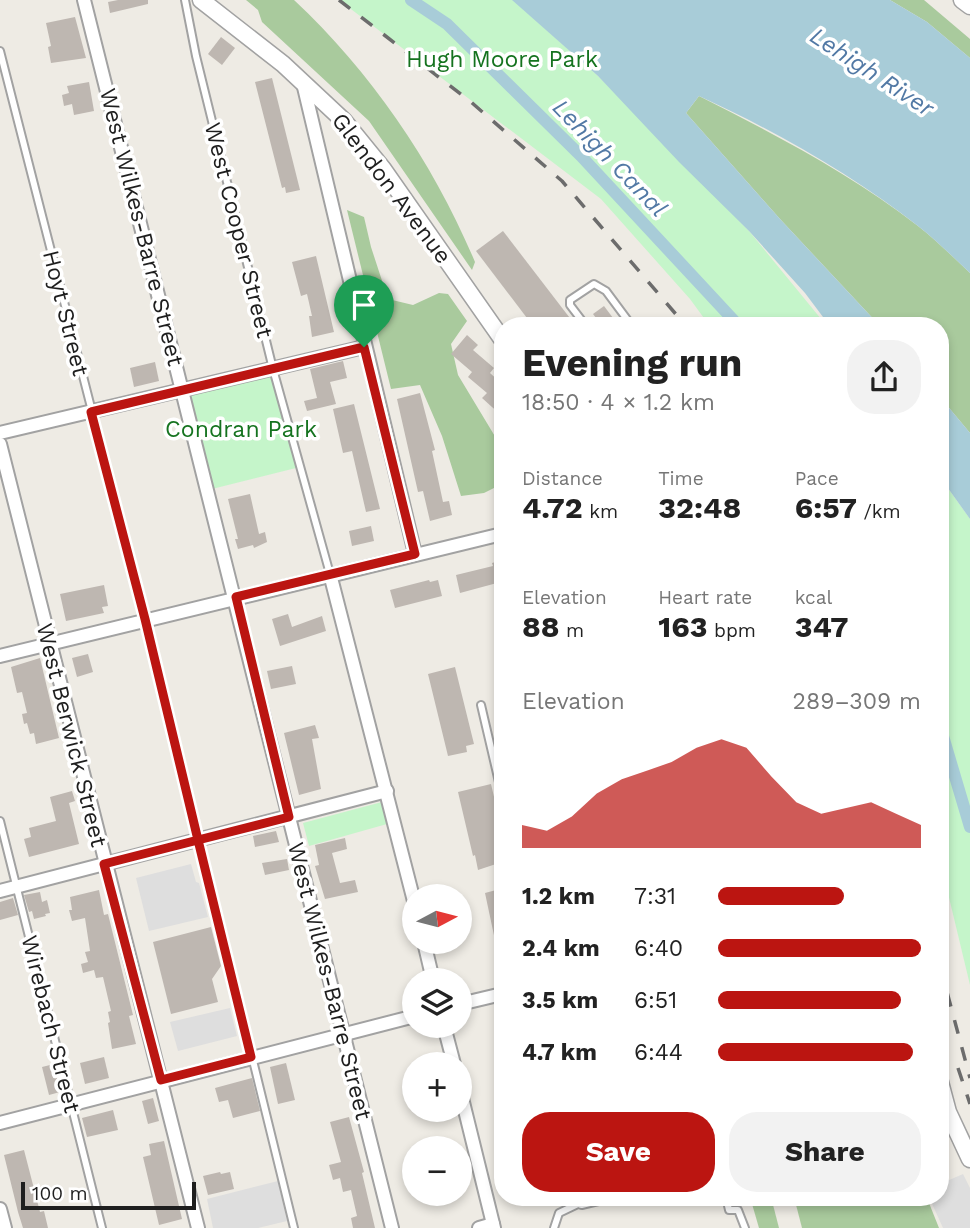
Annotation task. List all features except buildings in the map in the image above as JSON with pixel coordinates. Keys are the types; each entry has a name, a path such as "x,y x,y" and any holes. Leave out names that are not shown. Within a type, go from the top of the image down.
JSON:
{"street":[{"name":"West Wilkes-Barre Street","path":"84,0 393,1228"},
{"name":"Glendon Avenue","path":"201,0 331,108 371,153 494,328"},
{"path":"961,0 970,6"},
{"path":"303,83 415,554"},
{"path":"0,433 364,347"},
{"name":"West Berwick Street","path":"0,444 198,1228"},
{"path":"0,656 494,536"},
{"name":"West Cooper Street","path":"330,574 410,884"},
{"path":"0,891 387,791"},
{"path":"472,1001 494,995"},
{"path":"0,1123 402,1019"},
{"path":"468,1122 494,1226 479,1228"},
{"path":"949,1122 970,1159"},
{"path":"0,1209 5,1228"}],"lane":[{"name":"West Cooper Street","path":"185,0 196,56 273,369 330,574"},
{"name":"Hoyt Street","path":"0,51 145,619 294,1228"},
{"path":"579,317 570,305 570,300 594,284 606,291 625,317"},
{"path":"481,705 494,761"},
{"name":"Wirebach Street","path":"0,821 102,1228"},
{"path":"554,1228 559,1213 571,1206"},
{"path":"728,1206 729,1210 741,1212 745,1228"}],"green space":[{"path":"246,0 294,0 375,89 420,155 440,190 475,262 472,270 369,121 262,22 258,10"},
{"name":"Hugh Moore Park","path":"339,0 513,0 598,76 749,231 819,317 703,317 601,199"},
{"path":"890,0 924,0 970,39 970,58 927,22"},
{"path":"699,96 784,140 892,207 925,231 970,273 970,433 949,408 949,317 872,317 686,113"},
{"path":"347,210 364,217 388,299 413,305 439,293 448,294 467,321 451,344 458,375 494,435 494,488 484,493 461,496 442,436 420,385 391,389"},
{"name":"Condran Park","path":"273,369 300,467 208,490 183,391"},
{"path":"949,490 970,519 970,985 949,898"},
{"path":"382,802 387,824 309,846 303,823"},
{"path":"753,1206 773,1206 779,1228 759,1228"},
{"path":"796,1206 930,1206 939,1228 802,1228"}],"shaded area":[{"path":"191,864 208,917 149,931 136,878"},
{"path":"230,1008 237,1036 178,1051 170,1022"},
{"path":"963,1174 970,1188 970,1228 943,1228 933,1206 949,1206 949,1180"},
{"path":"278,1181 287,1221 258,1228 213,1228 207,1199"}],"water":[{"name":"Lehigh River","path":"512,0 890,0 927,22 970,58 970,273 925,231 867,189 783,138 699,96 686,113 872,317 823,317 749,231 598,76"},
{"path":"949,408 970,433 970,519 949,490"}],"waterway":[{"name":"Lehigh Canal","path":"411,0 447,24 581,156 731,317"},
{"name":"Lehigh Canal","path":"949,756 970,827"}],"railway":[{"path":"339,0 471,102 562,181 678,317"},
{"path":"949,1000 970,1078"},
{"path":"958,1068 970,1104"}],"route":[{"path":"364,347 91,412 145,619 198,840 104,864 161,1080 251,1057 198,840 289,817 236,597 415,554 364,347"}]}
